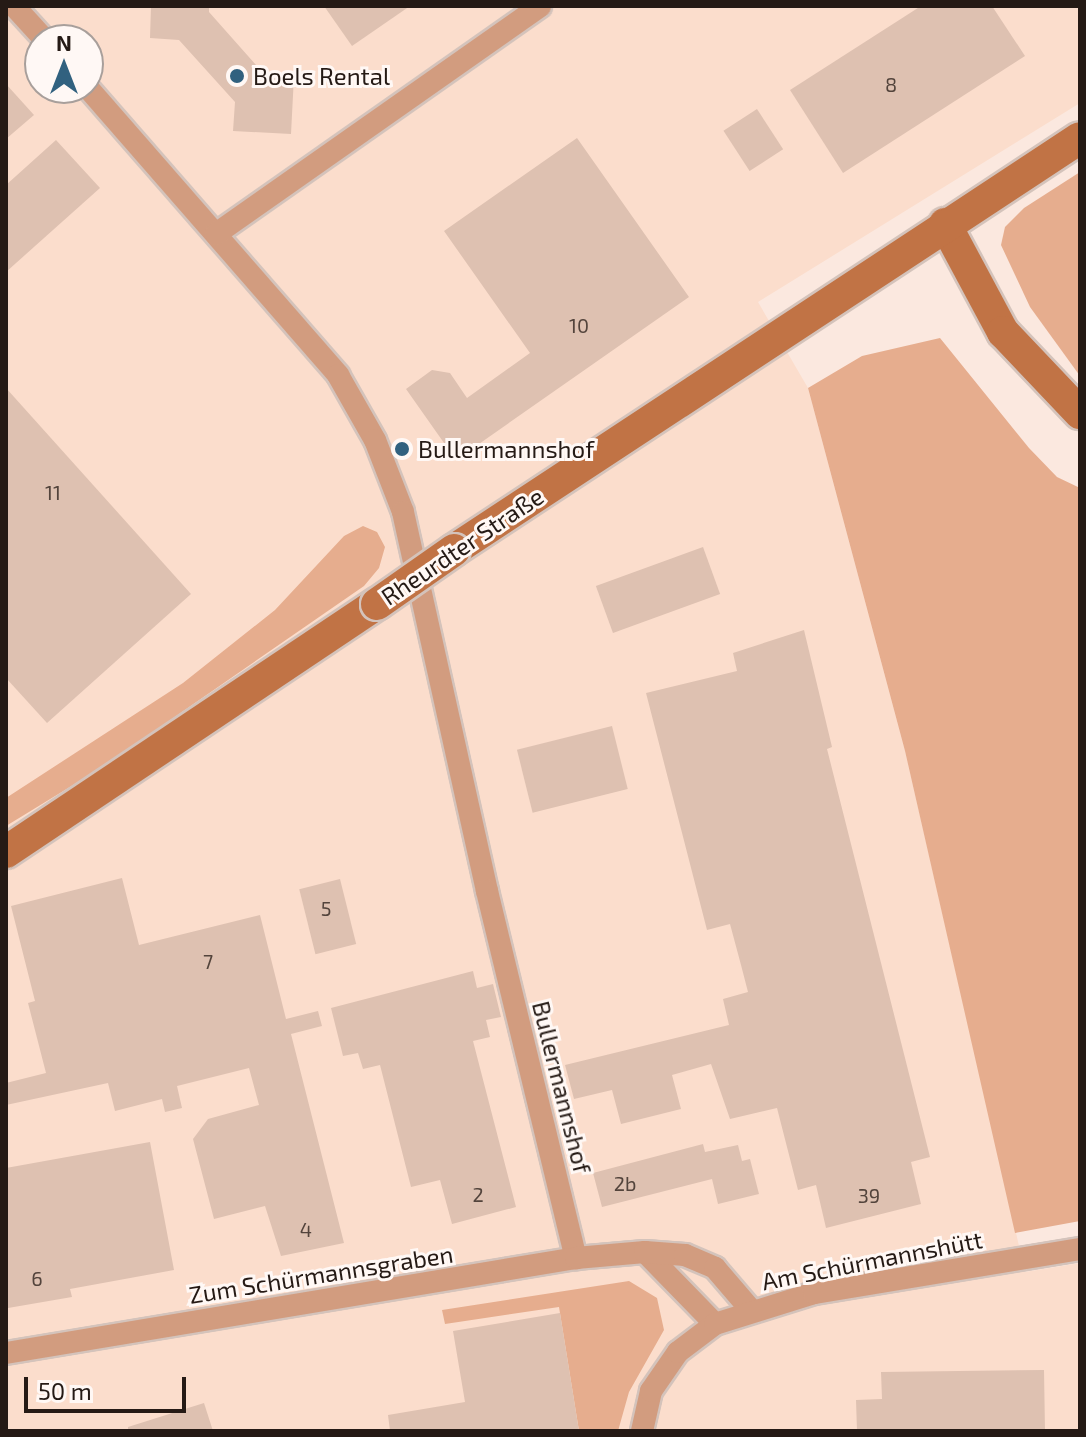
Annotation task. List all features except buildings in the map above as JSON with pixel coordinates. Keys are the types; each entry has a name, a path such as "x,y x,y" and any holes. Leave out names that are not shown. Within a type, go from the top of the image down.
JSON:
{"main road":[{"name":"Rheurdter Straße","path":"6,852 454,550 1080,138"},
{"path":"945,224 1003,332 1080,413"}],"street":[{"path":"14,6 30,24"},
{"path":"216,234 540,6"},
{"name":"Bullermannshof","path":"102,104 338,375 375,440 403,512 487,891 576,1258"},
{"name":"Am Schürmannshütt","path":"642,1431 651,1391 678,1352 715,1324 751,1310 814,1293 1080,1249"},
{"path":"645,1252 715,1324"},
{"name":"Zum Schürmannsgraben","path":"6,1353 576,1258 645,1252 685,1255 715,1268 751,1310"}],"shaded area":[{"path":"6,6 1080,6 1080,103 758,302 808,388 905,751 1025,1272 1080,1263 1080,1431 6,1431"},
{"path":"1080,172 1080,376 1030,307 1001,245 1005,227 1024,208"},
{"path":"940,338 1029,448 1057,477 1080,488 1080,1221 1015,1233 905,751 808,388 862,356"},
{"path":"363,526 377,532 385,547 379,568 364,586 101,768 6,826 6,798 183,683 275,610 344,536"},
{"path":"629,1281 657,1298 664,1330 629,1392 618,1431 579,1431 559,1307 445,1324 442,1310"}],"place":[{"name":"Boels Rental","path":"237,76"},
{"name":"Bullermannshof","path":"402,449"}]}
